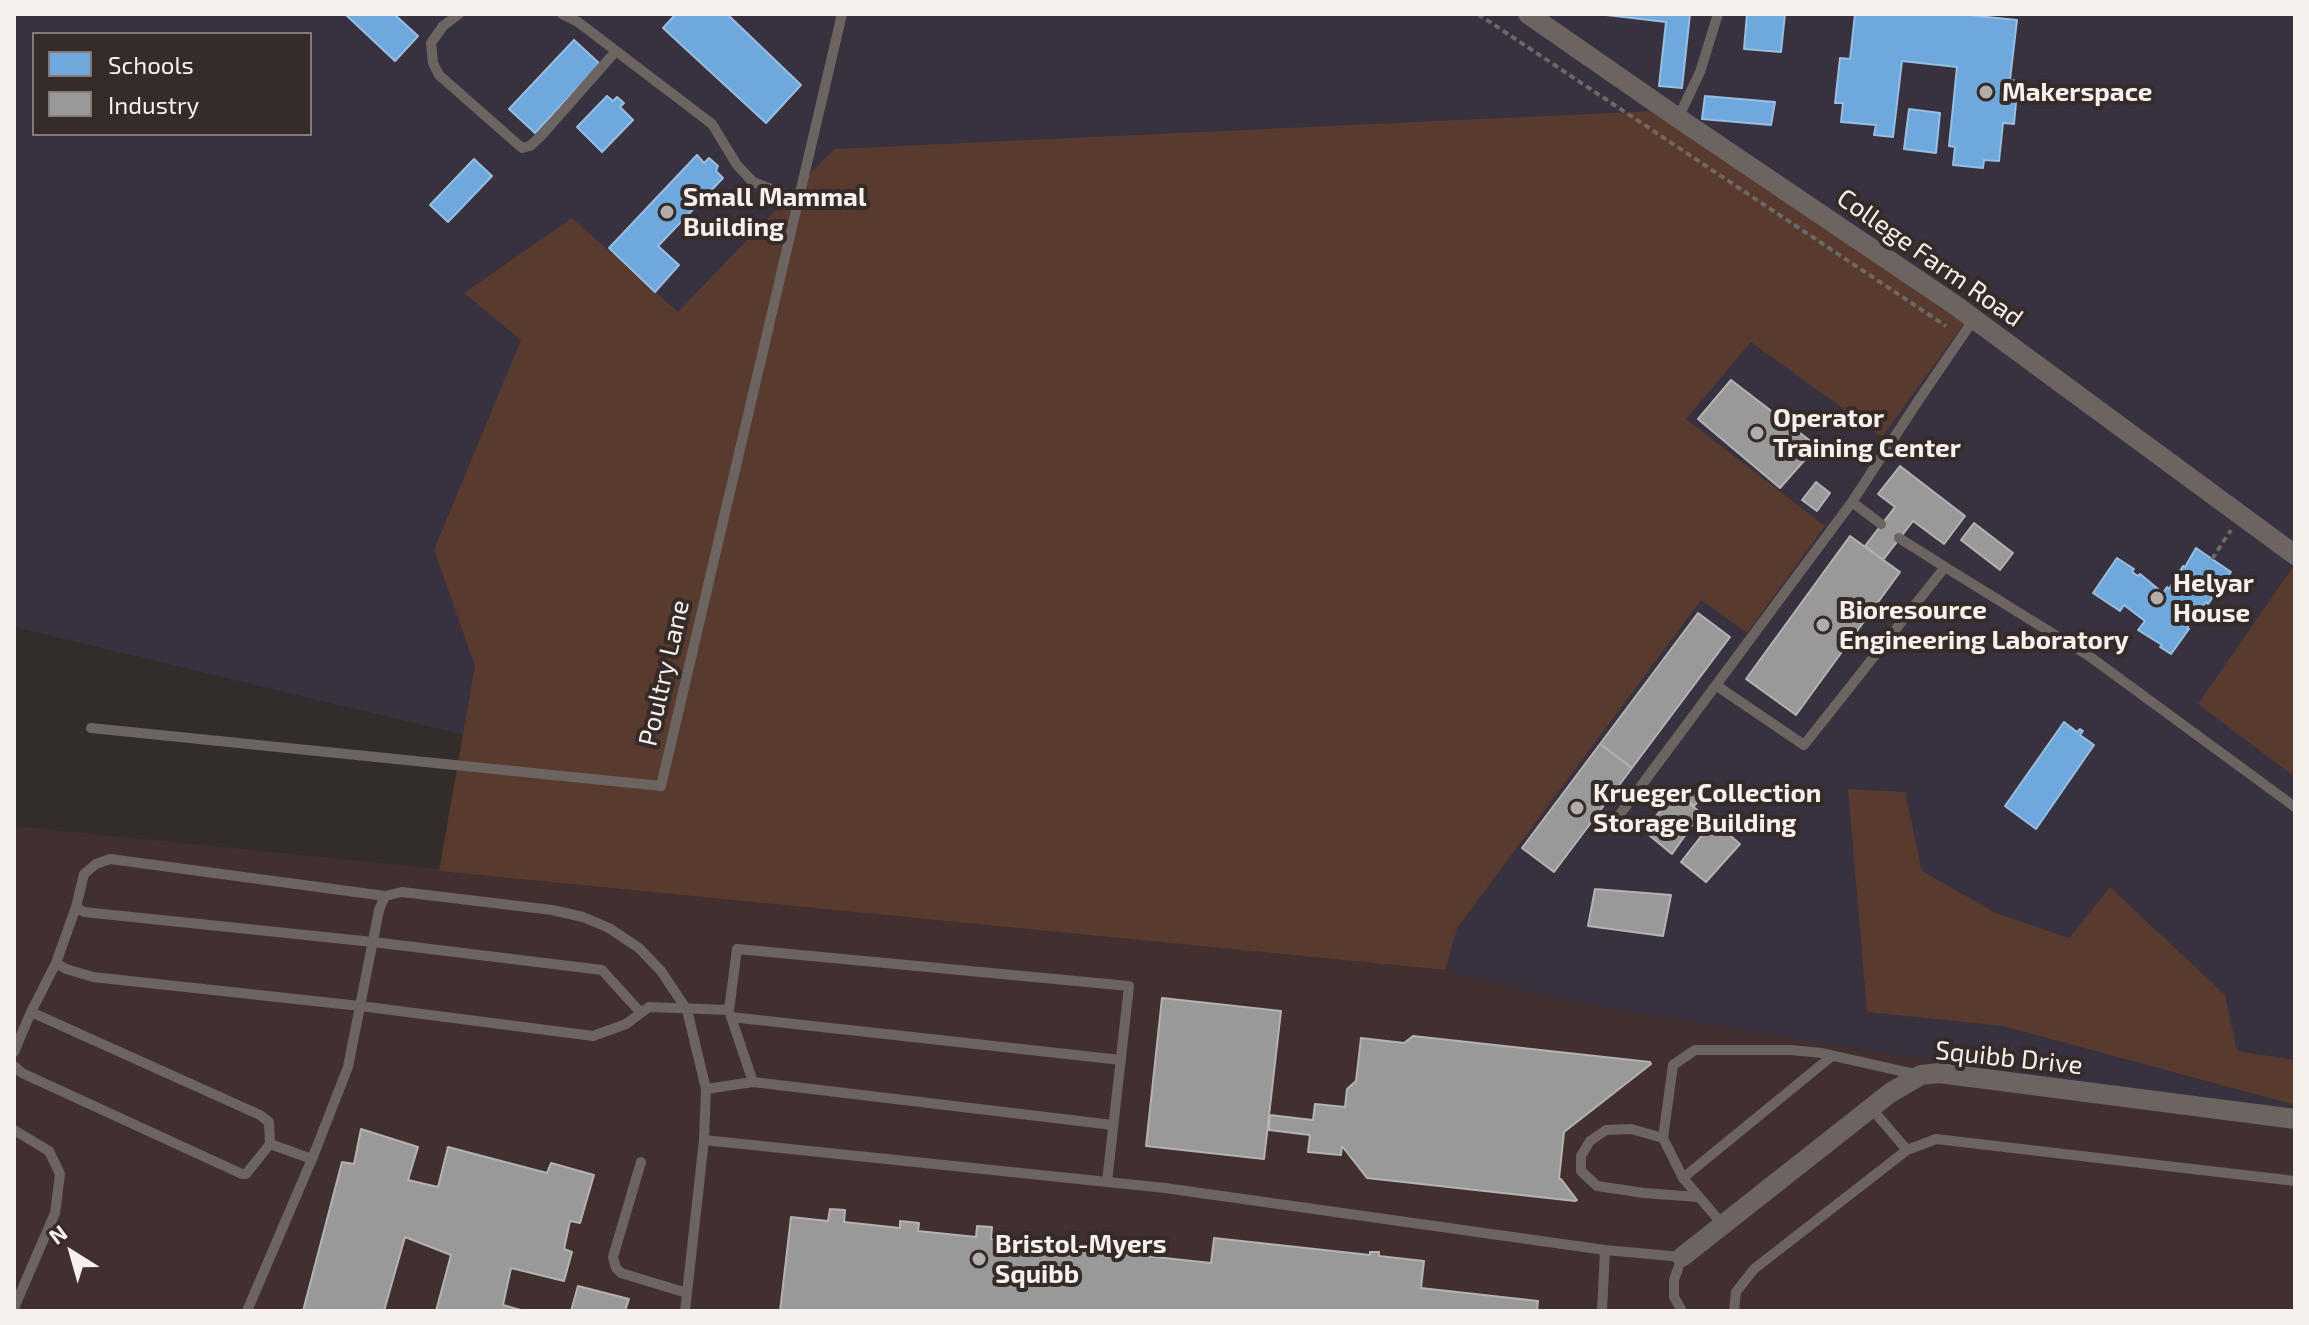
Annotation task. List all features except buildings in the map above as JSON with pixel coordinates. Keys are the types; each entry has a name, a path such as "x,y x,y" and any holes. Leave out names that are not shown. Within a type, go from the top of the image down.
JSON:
{"street":[{"name":"College Farm Road","path":"1528,14 1551,21 1678,118 1974,319 2295,555"},
{"name":"Squibb Drive","path":"1682,1257 1902,1085 1921,1075 1939,1073 2295,1119"}],"lane":[{"path":"459,14 443,26 431,43 433,63 439,75 522,148 530,146 542,135 616,51"},
{"path":"562,14 578,22 712,124 737,165 753,182 798,199"},
{"name":"Poultry Lane","path":"91,728 661,786 842,14"},
{"path":"1678,118 1700,72 1718,14"},
{"path":"1612,825 1852,502 1974,319"},
{"path":"1852,502 1881,524"},
{"path":"1899,538 2089,656 2295,807"},
{"path":"1717,686 1804,745 1945,567"},
{"path":"14,1052 56,963 84,874 96,864 110,859 385,896 402,892 552,910 583,917 609,928 639,948 661,971 687,1010 706,1089 704,1140 685,1311"},
{"path":"247,1311 348,1067 379,910 385,896"},
{"path":"76,907 84,912 602,970 641,1013"},
{"path":"753,1082 730,1013 737,949 1129,986 1107,1182"},
{"path":"56,963 93,977 360,1006 593,1036 626,1024 649,1007 730,1013 1121,1060"},
{"path":"14,1066 22,1073 242,1174 246,1174 270,1144 269,1122 260,1115 31,1012"},
{"path":"1723,1225 1683,1178 1663,1138 1673,1065 1695,1050 1791,1050 1921,1075"},
{"path":"1683,1178 1832,1056"},
{"path":"706,1089 753,1082 1113,1125"},
{"path":"1872,1109 1907,1150"},
{"path":"1663,1138 1631,1129 1606,1130 1590,1141 1581,1156 1581,1171 1597,1186 1698,1197"},
{"path":"14,1130 49,1151 60,1174 55,1213 14,1308"},
{"path":"1734,1311 1736,1292 1754,1269 1907,1150 1936,1139 2295,1181"},
{"path":"704,1140 1165,1188 1605,1250 1682,1257 1674,1280 1674,1297 1682,1311"},
{"path":"270,1144 312,1159"},
{"path":"641,1162 613,1257 616,1268 621,1273 687,1293"},
{"path":"1602,1311 1605,1250"}],"path":[{"path":"1478,14 1962,337"}],"shaded area":[{"path":"14,14 2295,14 2295,1120 1585,1004 14,627"},
{"path":"1675,110 1974,310 1882,437 1751,342 1686,419 1825,526 1747,633 1701,600 1457,928 1445,970 439,871 475,666 434,550 521,340 464,293 572,218 678,312 834,149"},
{"path":"2295,564 2295,777 2198,704"},
{"path":"1848,789 1905,792 1922,871 1996,913 2069,938 2110,887 2225,995 2237,1051 2295,1060 2295,1105 2003,1026 1867,1012"},
{"path":"14,826 1444,970 2295,1105 2295,1311 14,1311"}],"place":[{"name":"Makerspace","path":"1986,92"},
{"name":"Small Mammal Building","path":"667,212"},
{"name":"Operator Training Center","path":"1757,433"},
{"name":"Helyar House","path":"2157,598"},
{"name":"Bioresource Engineering Laboratory","path":"1823,625"},
{"name":"Krueger Collection Storage Building","path":"1577,808"},
{"name":"Bristol-Myers Squibb","path":"979,1259"}]}
